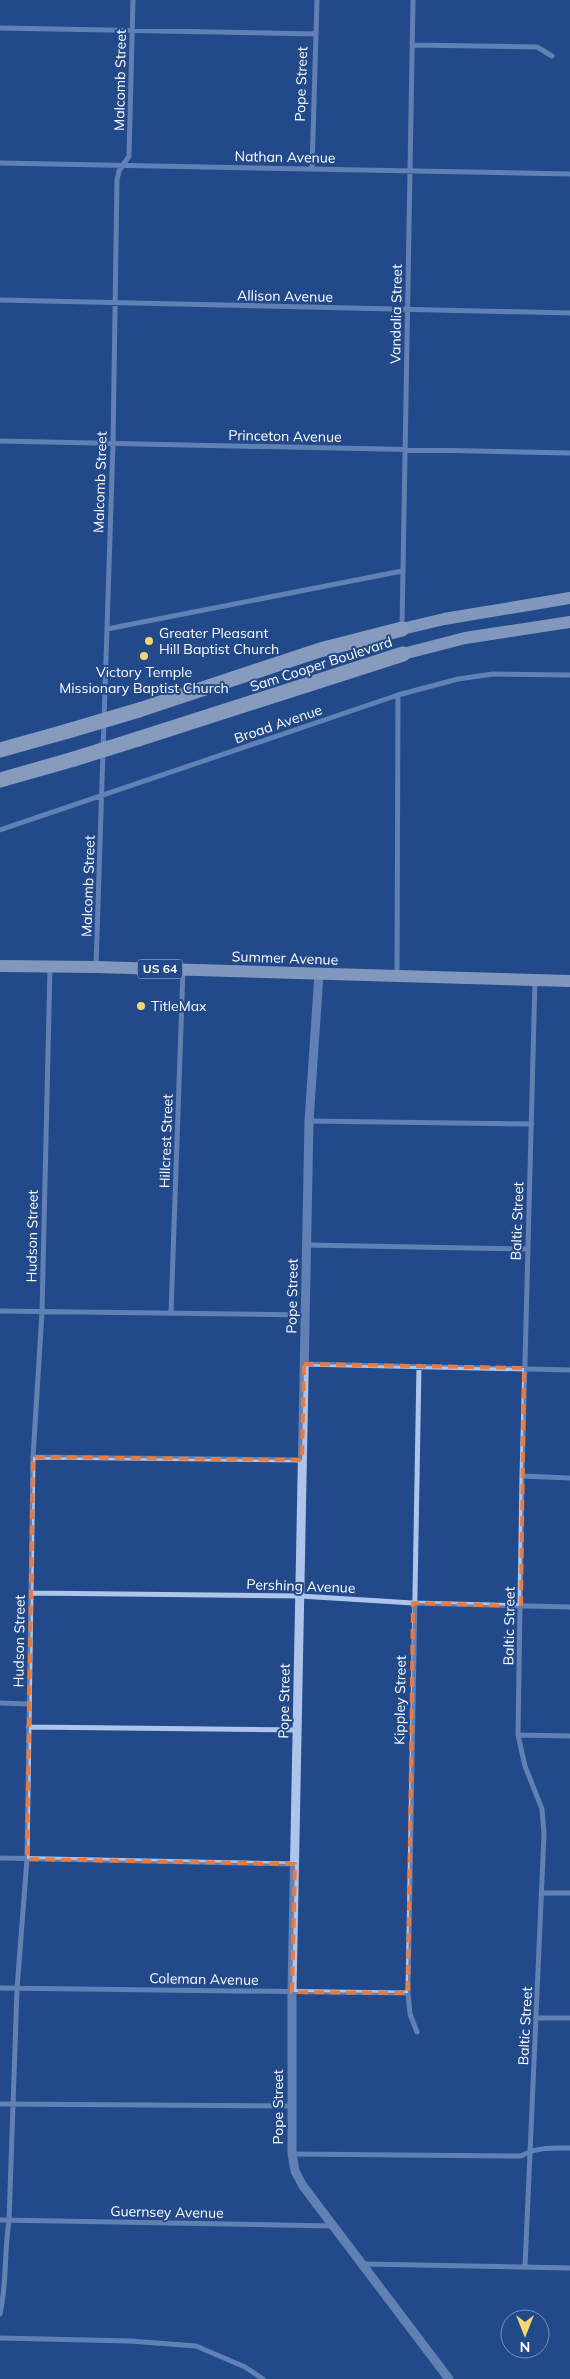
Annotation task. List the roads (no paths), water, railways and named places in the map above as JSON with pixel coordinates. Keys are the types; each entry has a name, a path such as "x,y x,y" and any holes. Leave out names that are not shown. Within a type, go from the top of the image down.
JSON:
{"highway":[{"name":"Sam Cooper Boulevard","path":"0,750 139,710 320,650 402,629"},
{"name":"Sam Cooper Boulevard","path":"0,780 138,739 403,654"}],"main road":[{"name":"Sam Cooper Boulevard","path":"402,629 444,619 570,598"},
{"name":"Sam Cooper Boulevard","path":"403,654 480,635 570,622"},
{"name":"Summer Avenue","path":"0,966 96,967 570,981"}],"street":[{"name":"Malcomb Street","path":"96,967 113,444 117,180 121,166 129,156 133,0"},
{"name":"Pope Street","path":"312,169 317,0"},
{"name":"Vandalia Street","path":"402,629 413,0"},
{"path":"0,28 316,34"},
{"path":"412,45 537,47 552,56"},
{"name":"Nathan Avenue","path":"0,163 570,174"},
{"name":"Allison Avenue","path":"0,300 570,313"},
{"name":"Princeton Avenue","path":"0,441 570,453"},
{"path":"107,629 402,571"},
{"name":"Broad Avenue","path":"0,830 398,695 458,679 493,674 570,675"},
{"path":"397,976 398,695"},
{"name":"Hudson Street","path":"0,2314 9,2221 17,1989 27,1859 33,1457 42,1312 50,967"},
{"name":"Hillcrest Street","path":"171,1312 183,970"},
{"name":"Pope Street","path":"320,974 309,1121 292,1992 292,2154 299,2178 449,2379"},
{"name":"Baltic Street","path":"525,2267 542,1893 542,1809 525,1766 518,1735 524,1368 535,980"},
{"path":"309,1121 532,1124"},
{"path":"307,1245 528,1249"},
{"path":"0,1311 305,1315"},
{"path":"304,1364 570,1370"},
{"name":"Kippley Street","path":"417,2032 410,2014 408,1993 413,1602 419,1366"},
{"path":"33,1457 302,1460"},
{"path":"522,1476 570,1478"},
{"name":"Pershing Avenue","path":"31,1593 300,1596 570,1607"},
{"path":"0,1703 28,1704"},
{"path":"28,1727 297,1730"},
{"path":"518,1735 570,1736"},
{"path":"0,1858 295,1864"},
{"path":"542,1893 570,1894"},
{"name":"Coleman Avenue","path":"0,1988 408,1993"},
{"path":"536,2018 570,2018"},
{"path":"0,2104 291,2106"},
{"path":"292,2154 521,2156 531,2150 570,2148"},
{"name":"Guernsey Avenue","path":"0,2220 334,2226"},
{"path":"364,2264 570,2268"},
{"path":"0,2338 130,2341 196,2346 245,2367 263,2379"}],"place":[{"name":"Greater Pleasant Hill Baptist Church","path":"149,641"},
{"name":"Victory Temple Missionary Baptist Church","path":"144,656"},
{"name":"TitleMax","path":"141,1006"}]}
